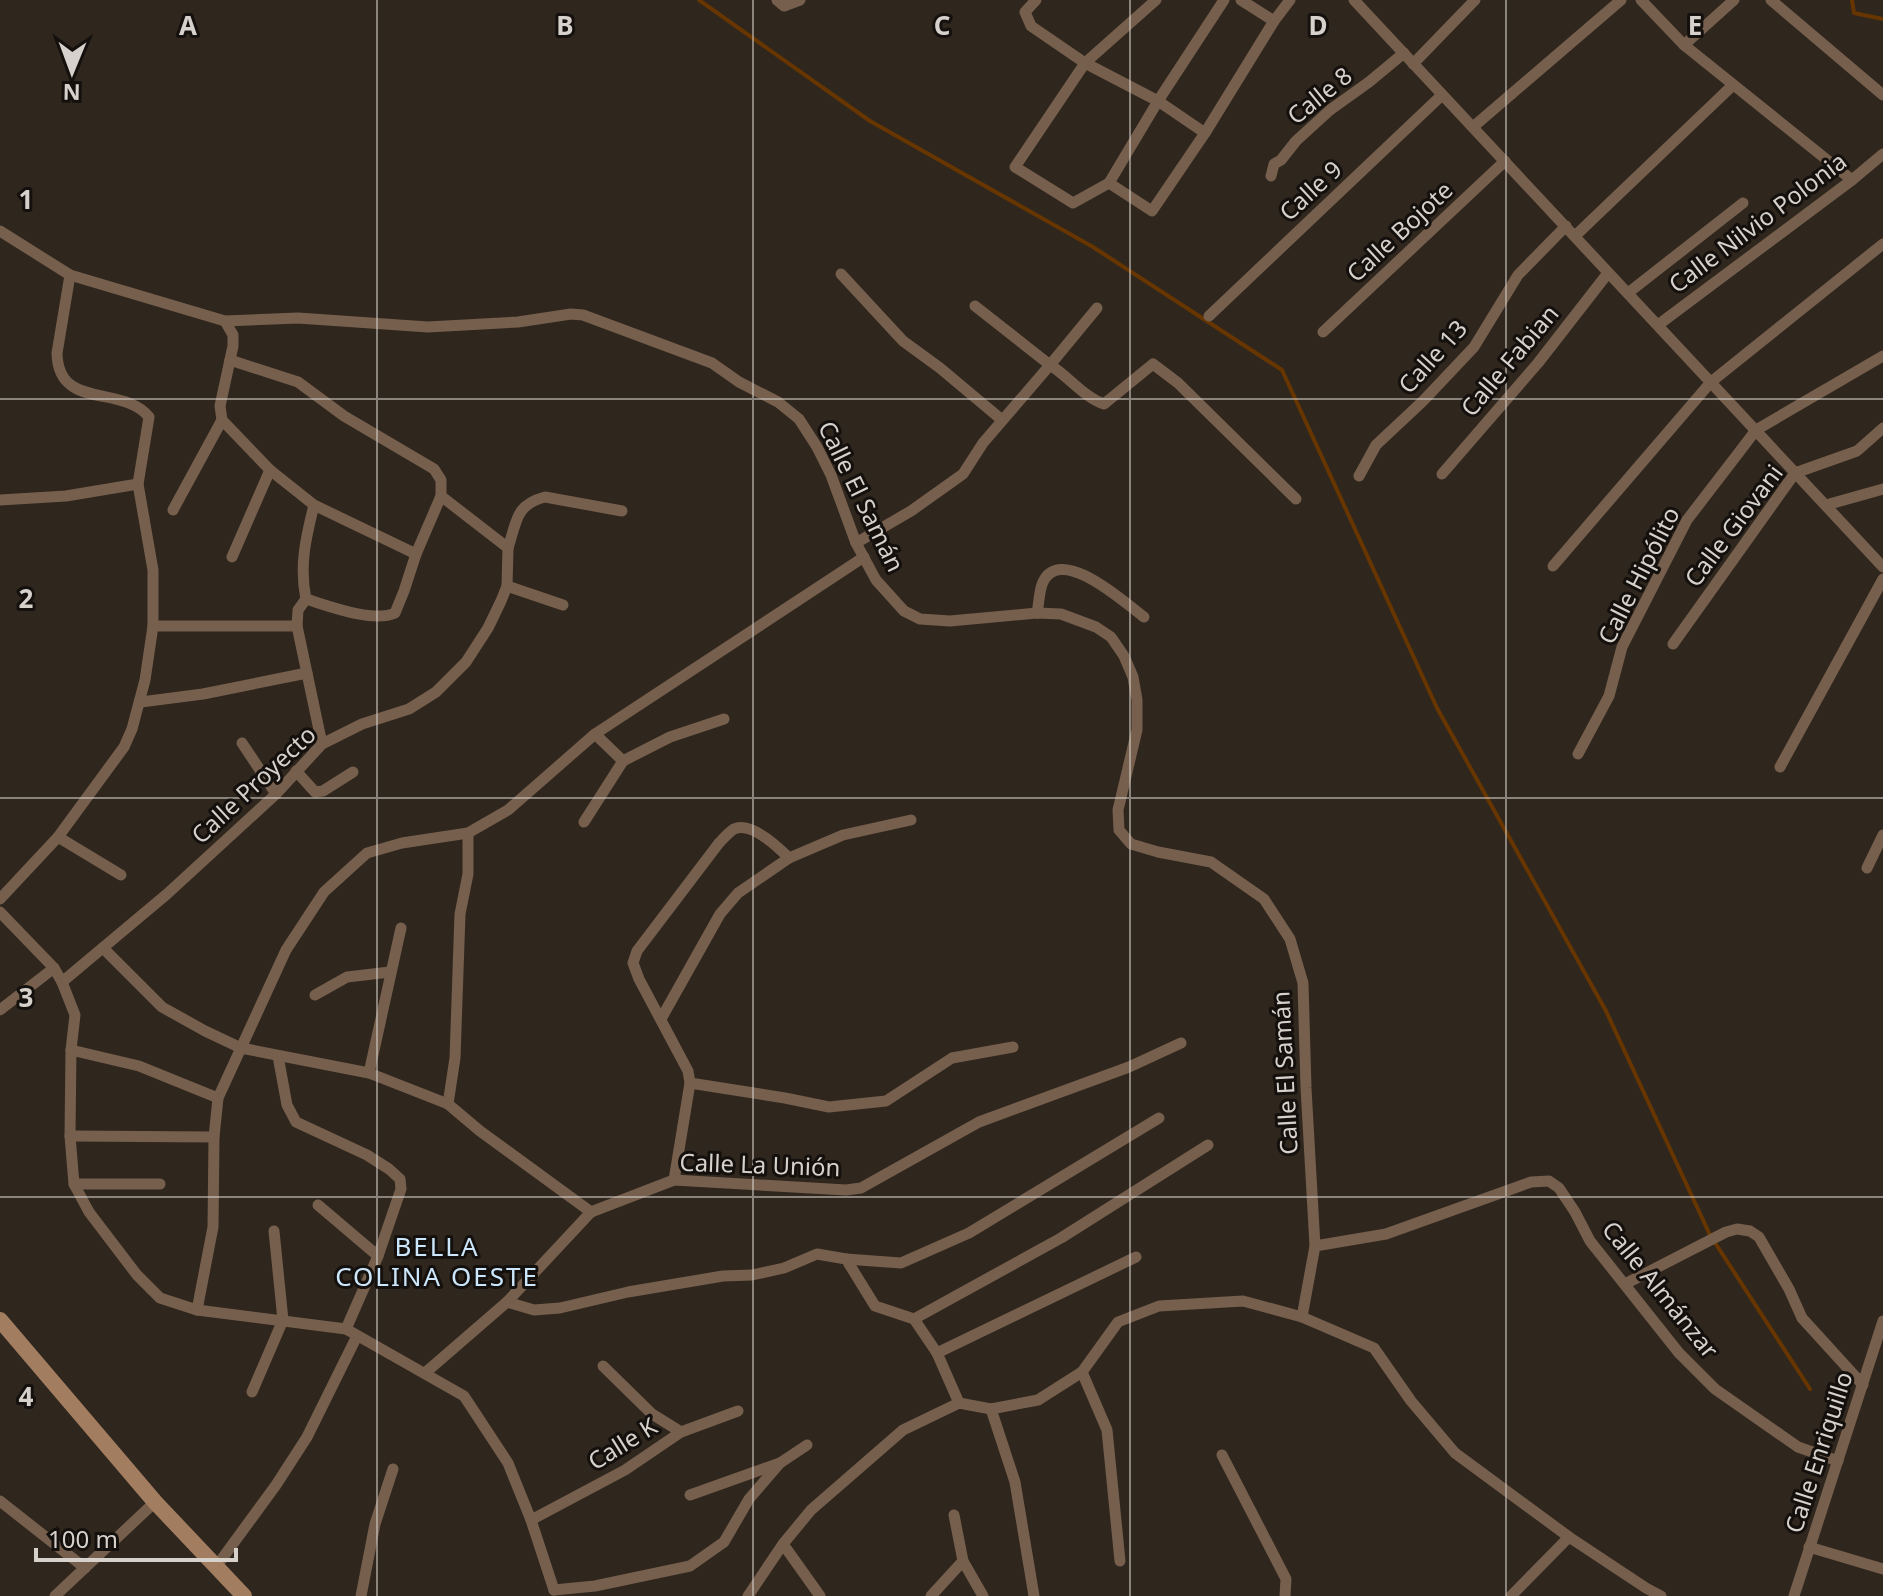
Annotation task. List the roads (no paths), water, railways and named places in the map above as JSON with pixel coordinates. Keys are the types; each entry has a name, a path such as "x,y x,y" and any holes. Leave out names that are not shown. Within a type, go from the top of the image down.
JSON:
{"main road":[{"path":"0,1320 155,1502 244,1596"}],"street":[{"path":"780,3 800,0"},
{"path":"1036,0 1025,12 1031,26 1085,63 1158,101 1205,133"},
{"path":"1156,0 1085,63 1015,167 1073,203 1109,183 1224,0"},
{"path":"1241,0 1274,21"},
{"path":"1109,183 1152,211 1290,0"},
{"path":"1413,64 1475,0"},
{"path":"1473,127 1621,0"},
{"path":"1641,0 1684,45 1852,180"},
{"path":"1684,45 1734,0"},
{"path":"1771,0 1883,95"},
{"path":"1361,3 1413,64 1883,567"},
{"name":"Calle 8","path":"1271,176 1274,164 1296,141 1330,110 1404,53"},
{"path":"1575,236 1733,85"},
{"name":"Calle 9","path":"1209,316 1442,95"},
{"name":"Calle Nilvio Polonia","path":"1658,325 1883,154"},
{"name":"Calle Bojote","path":"1323,332 1505,161"},
{"path":"1628,293 1743,203"},
{"name":"Calle 13","path":"1359,476 1376,445 1474,347 1518,275 1566,226"},
{"name":"Calle El Samán","path":"0,231 70,275 225,321 298,318 428,327 583,315 712,363 739,382 778,402 799,419 831,475 856,543 876,580 904,611 920,619 950,621 1037,613 1061,614 1096,627 1111,637 1133,677 1137,700 1137,730 1118,810 1119,830 1131,844 1211,862 1264,899 1290,939 1303,983 1315,1246 1302,1317"},
{"path":"1553,566 1711,382 1883,244"},
{"name":"Calle Fabian","path":"1442,474 1538,363 1608,273"},
{"path":"841,274 903,341 1002,420"},
{"path":"0,899 58,837 124,747 141,702 153,626 153,570 138,484 149,417 131,402 84,393 60,374 57,353 70,275"},
{"path":"975,306 1065,374 1094,401 1104,404 1153,364 1178,383 1296,499"},
{"path":"856,543 911,511 963,474 983,443 1097,308"},
{"path":"225,321 233,335 233,346 220,406 222,420 270,470 314,505 416,554"},
{"name":"Calle Hipólito","path":"1578,754 1609,696 1622,647 1687,520 1756,430 1883,356"},
{"path":"230,360 298,382 344,416 434,469 441,480 441,496 395,613 386,617 306,599"},
{"path":"173,510 222,420"},
{"name":"Calle Giovani","path":"1673,644 1795,473 1857,451 1883,428"},
{"path":"232,557 270,470"},
{"path":"0,500 66,496 138,484"},
{"path":"1826,505 1883,489"},
{"path":"441,496 508,548"},
{"name":"Calle Proyecto","path":"62,982 167,894 276,794 322,744 362,724 409,709 436,692 466,662 488,628 507,586 508,548 522,508 545,497 622,511"},
{"path":"314,505 302,579 306,599 298,610 297,626 322,744"},
{"path":"197,1310 213,1227 214,1137 218,1098 286,950 324,892 367,853 402,843 468,833 508,810 595,734 864,557"},
{"path":"1037,613 1043,581 1061,569 1073,569 1144,617"},
{"path":"1780,767 1883,579"},
{"path":"507,586 563,605"},
{"path":"153,626 297,626"},
{"path":"141,702 203,694 307,673"},
{"path":"584,822 623,761 670,737 724,719"},
{"path":"595,734 623,761"},
{"path":"242,743 276,794"},
{"path":"296,771 315,792 323,791 353,772"},
{"path":"661,1019 720,914 738,893 789,858 843,835 911,820"},
{"path":"674,1180 690,1083 688,1071 639,979 633,963 637,951 733,829 745,828 769,839 789,858"},
{"path":"448,1104 455,1058 460,914 468,874 468,833"},
{"path":"1867,868 1883,835"},
{"path":"58,837 121,875"},
{"path":"0,912 54,968 75,1015 71,1050 70,1136 74,1184 89,1212 137,1275 160,1298 197,1310 351,1332 464,1396 508,1463 531,1520 552,1593 690,1566 724,1542 749,1499 780,1463"},
{"path":"369,1073 401,928"},
{"path":"103,948 162,1007 241,1048 369,1073 448,1104 591,1212"},
{"path":"0,1010 54,968"},
{"path":"315,995 347,977 390,972"},
{"name":"Calle La Unión","path":"425,1373 507,1302 591,1212 674,1180 846,1190 861,1188 979,1122 1129,1067 1181,1043"},
{"path":"690,1083 829,1107 886,1101 952,1058 1013,1047"},
{"path":"71,1050 139,1066 218,1098"},
{"path":"216,1567 307,1437 351,1332 401,1189 400,1179 389,1169 367,1155 296,1122 287,1105 278,1056"},
{"path":"507,1302 534,1310 560,1308 628,1292 723,1276 752,1275 784,1268 817,1254 901,1263 969,1233 1159,1118"},
{"path":"70,1136 214,1137"},
{"path":"914,1319 1061,1238 1208,1145"},
{"name":"Calle Almánzar","path":"1315,1246 1386,1234 1531,1182 1549,1181 1559,1188 1590,1241 1679,1353 1715,1389 1798,1447 1838,1461"},
{"path":"74,1184 160,1184"},
{"path":"318,1205 378,1256"},
{"path":"1625,1284 1726,1232 1737,1229 1750,1231 1759,1237 1802,1318 1863,1385"},
{"path":"252,1392 283,1320 274,1231"},
{"path":"937,1353 1136,1257"},
{"path":"846,1259 875,1306 914,1319 937,1353 959,1403"},
{"path":"748,1596 783,1544 811,1510 903,1430 959,1403 991,1409 1038,1400 1082,1372 1118,1322 1159,1306 1243,1301 1302,1317 1374,1348 1411,1401 1455,1453 1642,1592 1661,1596"},
{"name":"Calle Enriquillo","path":"1794,1596 1883,1321"},
{"path":"603,1366 644,1407 681,1432"},
{"path":"1082,1372 1107,1430 1120,1561"},
{"path":"991,1409 1015,1482 1034,1596"},
{"name":"Calle K","path":"531,1520 625,1470 681,1432 738,1411"},
{"path":"690,1495 780,1463 807,1445"},
{"path":"1222,1455 1286,1579 1285,1596"},
{"path":"361,1596 375,1524 393,1469"},
{"path":"0,1501 85,1568"},
{"path":"55,1596 155,1502"},
{"path":"954,1515 963,1561 983,1596"},
{"path":"1511,1596 1569,1537"},
{"path":"783,1544 820,1596"},
{"path":"1809,1547 1883,1569"},
{"path":"931,1596 963,1561"}],"waterway":[{"path":"699,0 870,121 1093,247 1282,370 1437,708 1606,1011 1710,1235 1810,1389"},
{"path":"1852,0 1854,13 1883,19"}],"district":[{"name":"BELLA COLINA OESTE","path":"437,1261"}]}
